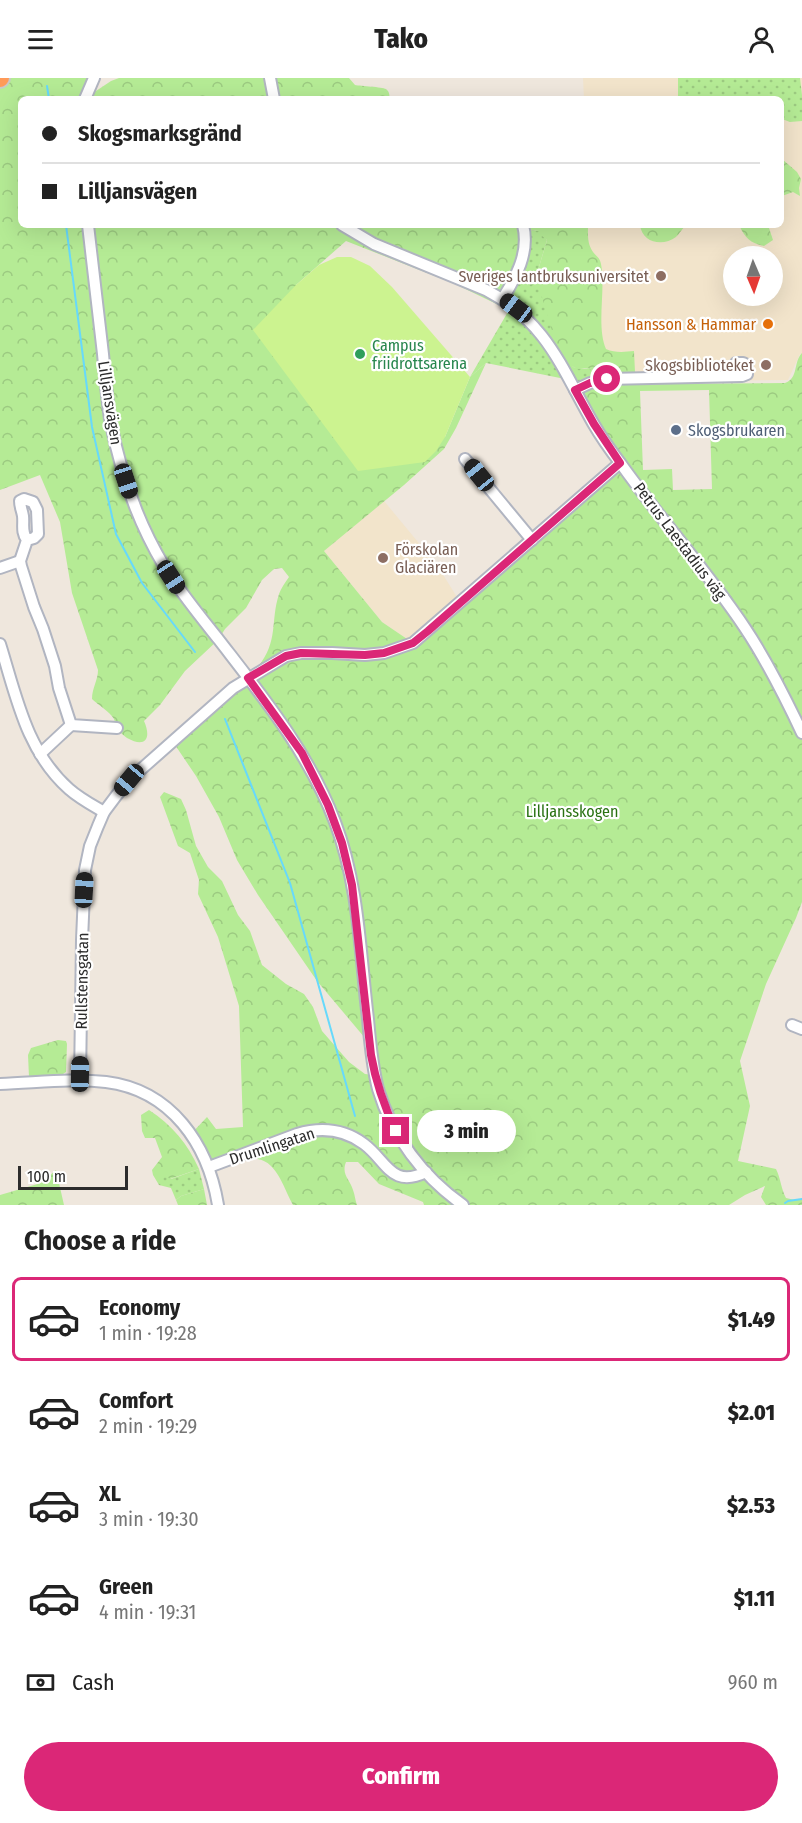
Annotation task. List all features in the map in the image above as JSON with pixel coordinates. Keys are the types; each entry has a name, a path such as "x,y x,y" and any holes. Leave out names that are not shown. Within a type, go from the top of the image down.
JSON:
{"street":[{"path":"86,96 94,78"},
{"path":"270,78 273,96"},
{"name":"Lilljansvägen","path":"88,228 110,416 129,493 169,573 302,753 319,786 336,825 352,885 371,1055 378,1088 396,1131 410,1153 444,1190 463,1205"},
{"name":"Petrus Laestadius väg","path":"347,228 374,244 503,298 538,330 558,358 594,424 620,463 745,628 776,680 802,733"},
{"path":"503,298 520,269 523,254 523,228"},
{"path":"575,390 607,379 727,376"},
{"path":"465,459 532,540"},
{"name":"Rullstensgatan","path":"81,1081 85,870 93,837 104,812 129,780 233,688 286,656 301,653 365,655 384,653 413,643 620,463"},
{"path":"27,540 20,561 55,666 59,688 71,725"},
{"path":"0,568 20,561"},
{"path":"0,644 21,714 29,736 40,754 69,790 104,812"},
{"path":"40,754 71,725 117,728"},
{"path":"0,1084 106,1082 142,1094 180,1120 200,1147 209,1167 218,1205"},
{"name":"Drumlingatan","path":"209,1167 297,1134 325,1129 340,1132 366,1145 394,1174 412,1178 426,1172"}],"shaded area":[{"name":"Sveriges lantbruksuniversitet","path":"583,78 802,78 802,354 788,380 597,382 590,368 588,228 784,228 784,96 584,96"},
{"path":"384,501 437,565 460,602 413,643 382,622 324,551"}],"green space":[{"name":"Lilljansskogen","path":"0,78 94,78 87,96 18,96 18,228 588,228 590,245 601,264 603,340 606,349 620,352 634,351 635,372 631,384 785,383 794,374 802,353 802,902 766,984 740,1061 750,1106 738,1161 776,1169 786,1198 802,1199 802,1205 766,1205 761,1197 765,1186 729,1205 424,1205 423,1202 379,1184 358,1162 346,1162 345,1174 352,1186 357,1205 293,1205 275,1171 262,1160 253,1159 223,1168 210,1169 191,1134 207,1117 216,1129 243,1127 239,1006 218,937 198,894 199,880 190,853 178,846 160,797 164,792 181,799 196,846 208,867 222,881 238,915 250,931 262,965 286,984 304,994 313,1007 322,1031 349,1062 365,1074 374,1075 370,1044 317,981 258,895 237,860 219,817 196,776 173,742 258,667 269,648 276,604 289,577 282,568 274,569 262,580 246,608 225,629 218,640 185,671 160,705 144,721 147,733 145,740 133,741 116,727 112,716 92,699 98,670 72,593 60,522 40,475 0,490","holes":["525,230 539,231 547,240 536,277 556,344 569,365 578,369 590,368 595,378 575,390 620,463 413,643 382,622 324,551 444,449 486,363 470,377 445,437 296,285 346,241 455,284 484,298 486,290 523,254","709,390 712,489 673,490 672,469 643,470 640,391"]},
{"name":"Lilljansskogen","path":"119,78 349,78 355,85 386,89 390,96 88,96"},
{"path":"678,78 800,78 802,121 790,122 784,120 784,96 678,96"},
{"path":"784,161 797,172 801,179 800,196 793,192 784,195"},
{"path":"641,228 684,228 676,237 665,242 654,242"},
{"path":"741,228 769,228 773,240 764,246 746,237"},
{"path":"524,230 540,231 547,240 536,277 573,367 590,368 597,382 575,390 570,380 486,363 470,377 509,310 484,298 486,290"},
{"name":"Campus friidrottsarena","path":"337,257 351,257 370,266 392,287 470,377 445,437 425,462 358,471 253,330 296,285 319,265"},
{"path":"58,1040 66,1041 67,1044 66,1072 60,1076 31,1079 28,1055 31,1048"},
{"path":"149,1110 178,1136 190,1151 199,1169 170,1179 165,1175 153,1175 152,1170 162,1157 155,1138 145,1138 142,1131 141,1115"},
{"path":"199,1169 204,1189 181,1196 176,1200 171,1188 159,1185 153,1175 166,1175 171,1179"},
{"path":"56,1170 64,1205 0,1205 0,1195 41,1183"},
{"path":"204,1189 207,1205 178,1205 176,1200 181,1196"}],"waterway":[{"path":"47,86 49,96"},
{"path":"66,228 92,427 116,534 142,583 195,652"},
{"path":"225,719 290,883 355,1116"},
{"path":"785,1203 802,1199"}],"place":[{"name":"Sveriges lantbruksuniversitet","path":"661,276"},
{"name":"Hansson & Hammar","path":"768,324"},
{"name":"Campus friidrottsarena","path":"360,354"},
{"name":"Skogsbiblioteket","path":"766,365"},
{"name":"Skogsbrukaren","path":"676,430"},
{"name":"Förskolan Glaciären","path":"383,558"}],"route":[{"path":"396,1131 378,1088 371,1055 352,885 342,843 328,805 302,753 248,678 286,656 301,653 365,655 384,653 413,643 428,631 620,463 575,390 607,379"}]}
